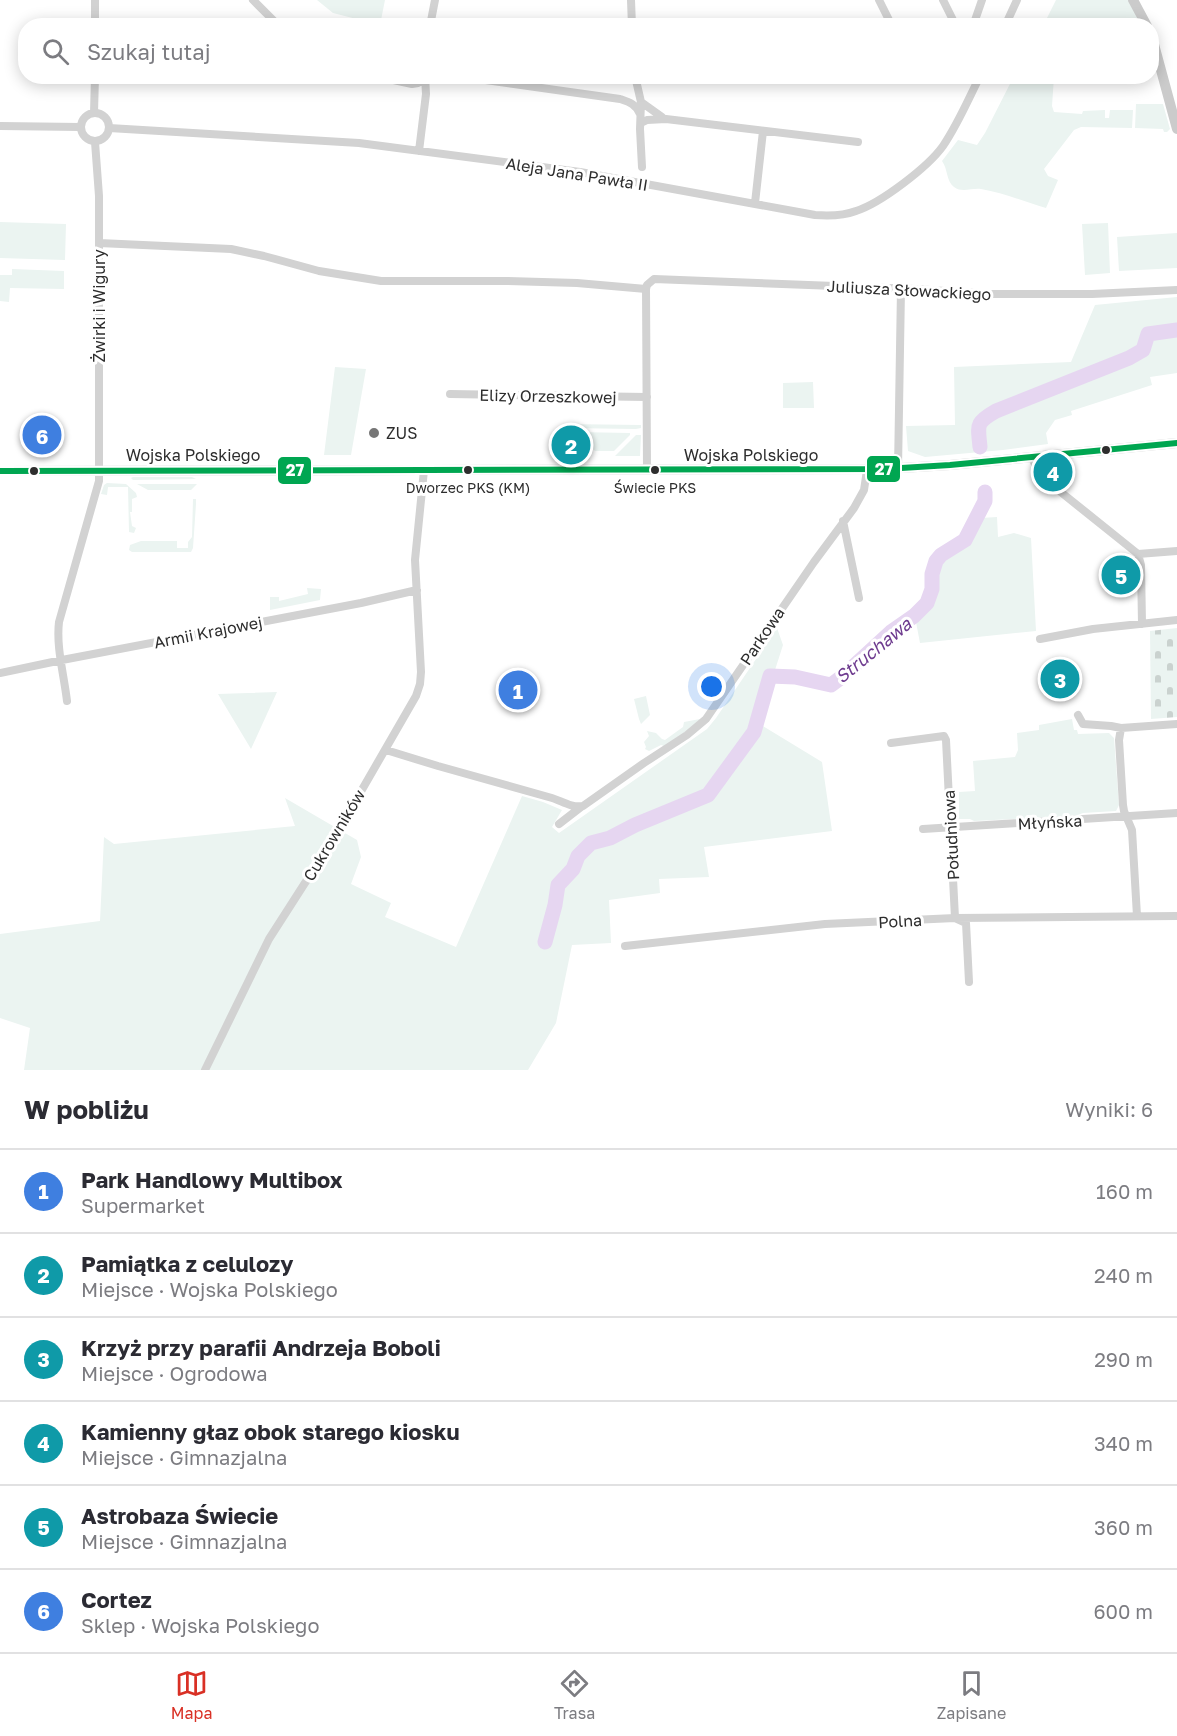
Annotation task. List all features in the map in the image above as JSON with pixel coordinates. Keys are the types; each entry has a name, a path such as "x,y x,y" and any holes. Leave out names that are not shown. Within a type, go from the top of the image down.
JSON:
{"street":[{"path":"95,0 95,18"},
{"path":"253,0 271,18"},
{"path":"432,18 435,0"},
{"path":"631,0 632,18"},
{"path":"879,0 888,18"},
{"path":"943,0 952,18"},
{"path":"976,18 982,0"},
{"path":"1009,18 1017,0"},
{"path":"1133,0 1143,18"},
{"path":"1159,63 1177,129"},
{"path":"94,113 95,84"},
{"path":"418,151 425,84"},
{"path":"514,84 620,99 633,104 638,108 640,114"},
{"path":"620,99 630,95 633,84"},
{"path":"636,84 641,102 642,166"},
{"name":"Aleja Jana Pawła II","path":"109,128 359,143 580,172 829,216 855,212 869,205 915,174 935,157 951,134 976,84"},
{"path":"641,102 666,119"},
{"path":"94,113 103,116 109,128 105,138 95,142 83,136 80,127 86,116 94,113"},
{"path":"640,123 647,120 666,119 858,142"},
{"path":"0,126 80,127"},
{"path":"755,203 763,131"},
{"name":"Żwirki i Wigury","path":"67,700 58,643 59,622 99,481 99,196 95,142"},
{"path":"99,243 231,249 339,275 381,281 519,281 646,289 647,470"},
{"name":"Juliusza Słowackiego","path":"646,289 651,281 659,279 990,294 1092,294 1177,290"},
{"path":"898,469 901,289"},
{"name":"Elizy Orzeszkowej","path":"450,394 646,397"},
{"name":"Wojska Polskiego","path":"0,471 867,470 1177,443"},
{"path":"1032,457 1038,472 1047,481 1138,554 1141,565 1142,624"},
{"name":"Cukrowników","path":"205,1070 269,939 337,833 416,696 420,684 415,560 424,470"},
{"name":"Parkowa","path":"559,824 687,735 706,719 863,493 867,470"},
{"path":"843,521 859,598"},
{"path":"1138,554 1177,551"},
{"name":"Armii Krajowej","path":"0,673 361,603 417,590"},
{"path":"1040,639 1094,629 1177,620"},
{"path":"1078,715 1083,724 1121,728 1177,724"},
{"path":"1121,728 1119,740 1122,794 1124,811 1132,830 1137,916"},
{"name":"Południowa","path":"891,742 944,736 946,740 955,918 966,923 969,982"},
{"path":"386,750 552,798 568,805 583,806"},
{"name":"Młyńska","path":"923,830 1177,813"},
{"name":"Polna","path":"625,946 809,926 955,918 1177,916"}],"green space":[{"path":"317,0 385,0 381,18 353,18 333,13"},
{"path":"1056,0 1129,0 1142,16 1138,18 1047,18"},
{"path":"1010,84 1054,84 1052,106 1054,112 1082,114 1083,111 1105,110 1105,118 1109,118 1110,110 1133,110 1132,128 1081,127 1074,130 1044,169 1048,176 1058,180 1046,208 990,191 963,190 954,187 942,161 958,140 977,145"},
{"path":"1136,104 1163,104 1170,129 1164,132 1163,129 1135,128"},
{"path":"0,222 66,224 65,260 0,258"},
{"path":"1108,223 1110,273 1085,275 1082,224"},
{"path":"1177,233 1177,268 1119,271 1117,237"},
{"path":"12,269 64,271 64,289 10,288 9,302 0,301 0,275 12,275"},
{"path":"1177,297 1177,373 1150,377 1152,385 1071,411 1072,415 1055,420 1046,433 1048,444 925,457 908,451 906,426 955,425 954,367 1071,362 1095,305"},
{"path":"335,367 366,369 351,455 324,455"},
{"path":"813,382 814,408 783,408 783,383"},
{"path":"565,424 641,425 641,428 566,428"},
{"path":"568,432 589,451 567,451"},
{"path":"576,432 630,433 630,435 614,451 595,451"},
{"path":"636,435 641,435 640,456 615,456"},
{"path":"192,477 196,479 133,480 131,478"},
{"path":"107,483 126,484 136,493 137,497 132,499 132,512 130,512 132,526 136,528 134,533 129,532 128,487 108,487 107,495 101,494"},
{"path":"137,484 197,484 191,490 148,490"},
{"path":"193,499 196,499 196,504 191,552 132,552 129,550 130,545 141,541 177,541 177,548 188,548 188,542 192,537"},
{"path":"997,517 998,537 1014,533 1031,538 1036,631 920,643 916,622 930,604 943,561 968,543 981,518"},
{"path":"307,588 321,589 320,600 270,610 270,597 279,597 279,601 308,594"},
{"path":"777,628 783,645 758,723 822,762 832,831 704,847 709,877 659,879 660,893 609,900 611,943 572,945 556,1023 528,1070 24,1070 30,1028 0,1018 0,934 100,921 104,837 114,844 295,826 285,798 357,840 361,857 351,884 391,903 385,917 456,947 522,796 562,810 552,827 559,833 707,729"},
{"path":"1177,628 1177,717 1151,719 1150,631"},
{"path":"277,692 251,749 218,694"},
{"path":"646,696 650,715 641,724 634,699"},
{"path":"700,719 664,746 661,745 649,751 645,749 644,742 649,736 647,731 656,733 665,740 683,727 684,722"},
{"path":"1072,719 1074,730 1077,730 1078,734 1109,733 1114,738 1119,805 1116,811 1083,813 1075,816 974,821 957,819 959,792 975,791 973,761 1015,757 1018,750 1017,733 1039,730 1039,725"}],"waterway":[{"name":"Struchawa","path":"980,447 979,425 996,411 1129,358 1143,350 1148,334 1177,330"},
{"name":"Struchawa","path":"545,942 558,885 573,869 578,856 591,843 610,838 635,825 708,795 754,732 770,676 795,677 831,685 891,632 914,616 927,603 932,589 932,574 936,561 941,555 965,540 985,501 985,492"}],"transit line":[{"name":"27","path":"0,471 885,469 1177,443"}],"place":[{"name":"ZUS","path":"374,433"},
{"name":"Cortez","path":"42,435"},
{"name":"Pamiątka z celulozy","path":"571,445"},
{"name":"Dworzec PKS (KM)","path":"468,470"},
{"name":"Świecie PKS","path":"655,470"},
{"name":"Kamienny głaz obok starego kiosku","path":"1053,472"},
{"name":"Astrobaza Świecie","path":"1121,575"},
{"name":"Krzyż przy parafii Andrzeja Boboli","path":"1060,679"},
{"name":"Park Handlowy Multibox","path":"518,690"}]}
